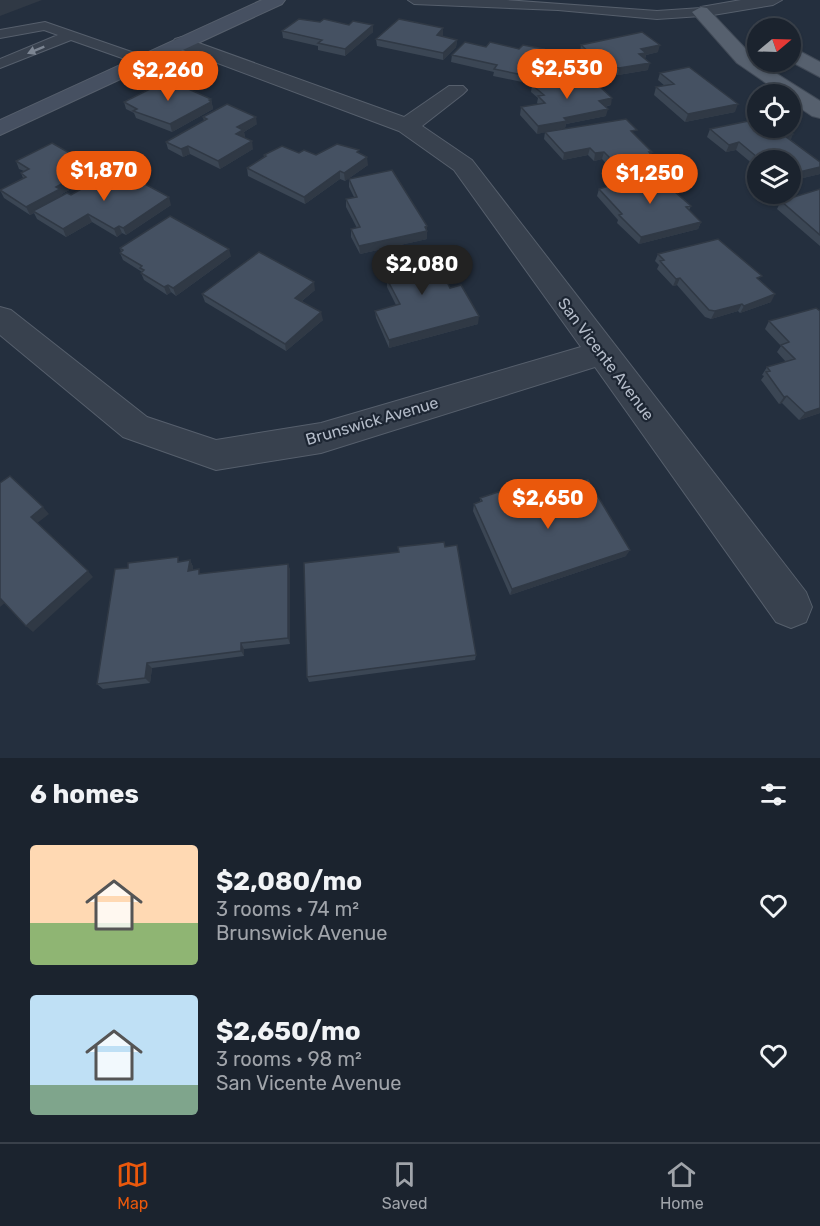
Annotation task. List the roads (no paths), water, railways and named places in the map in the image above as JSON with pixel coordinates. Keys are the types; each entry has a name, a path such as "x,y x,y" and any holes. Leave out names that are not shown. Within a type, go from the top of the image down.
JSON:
{"main road":[{"path":"0,128 276,0"},
{"path":"683,0 701,12 739,29"},
{"path":"701,12 744,59 820,111"},
{"path":"801,59 820,70"}],"street":[{"path":"701,12 773,0"},
{"name":"San Vicente Avenue","path":"182,43 407,126 463,165 791,607"},
{"path":"407,126 456,90"},
{"name":"Brunswick Avenue","path":"0,318 135,428 216,454 321,438 602,353"}],"lane":[{"path":"414,0 558,6 657,15 701,12"},
{"path":"0,34 45,26 144,61"},
{"path":"0,64 71,35"}]}
